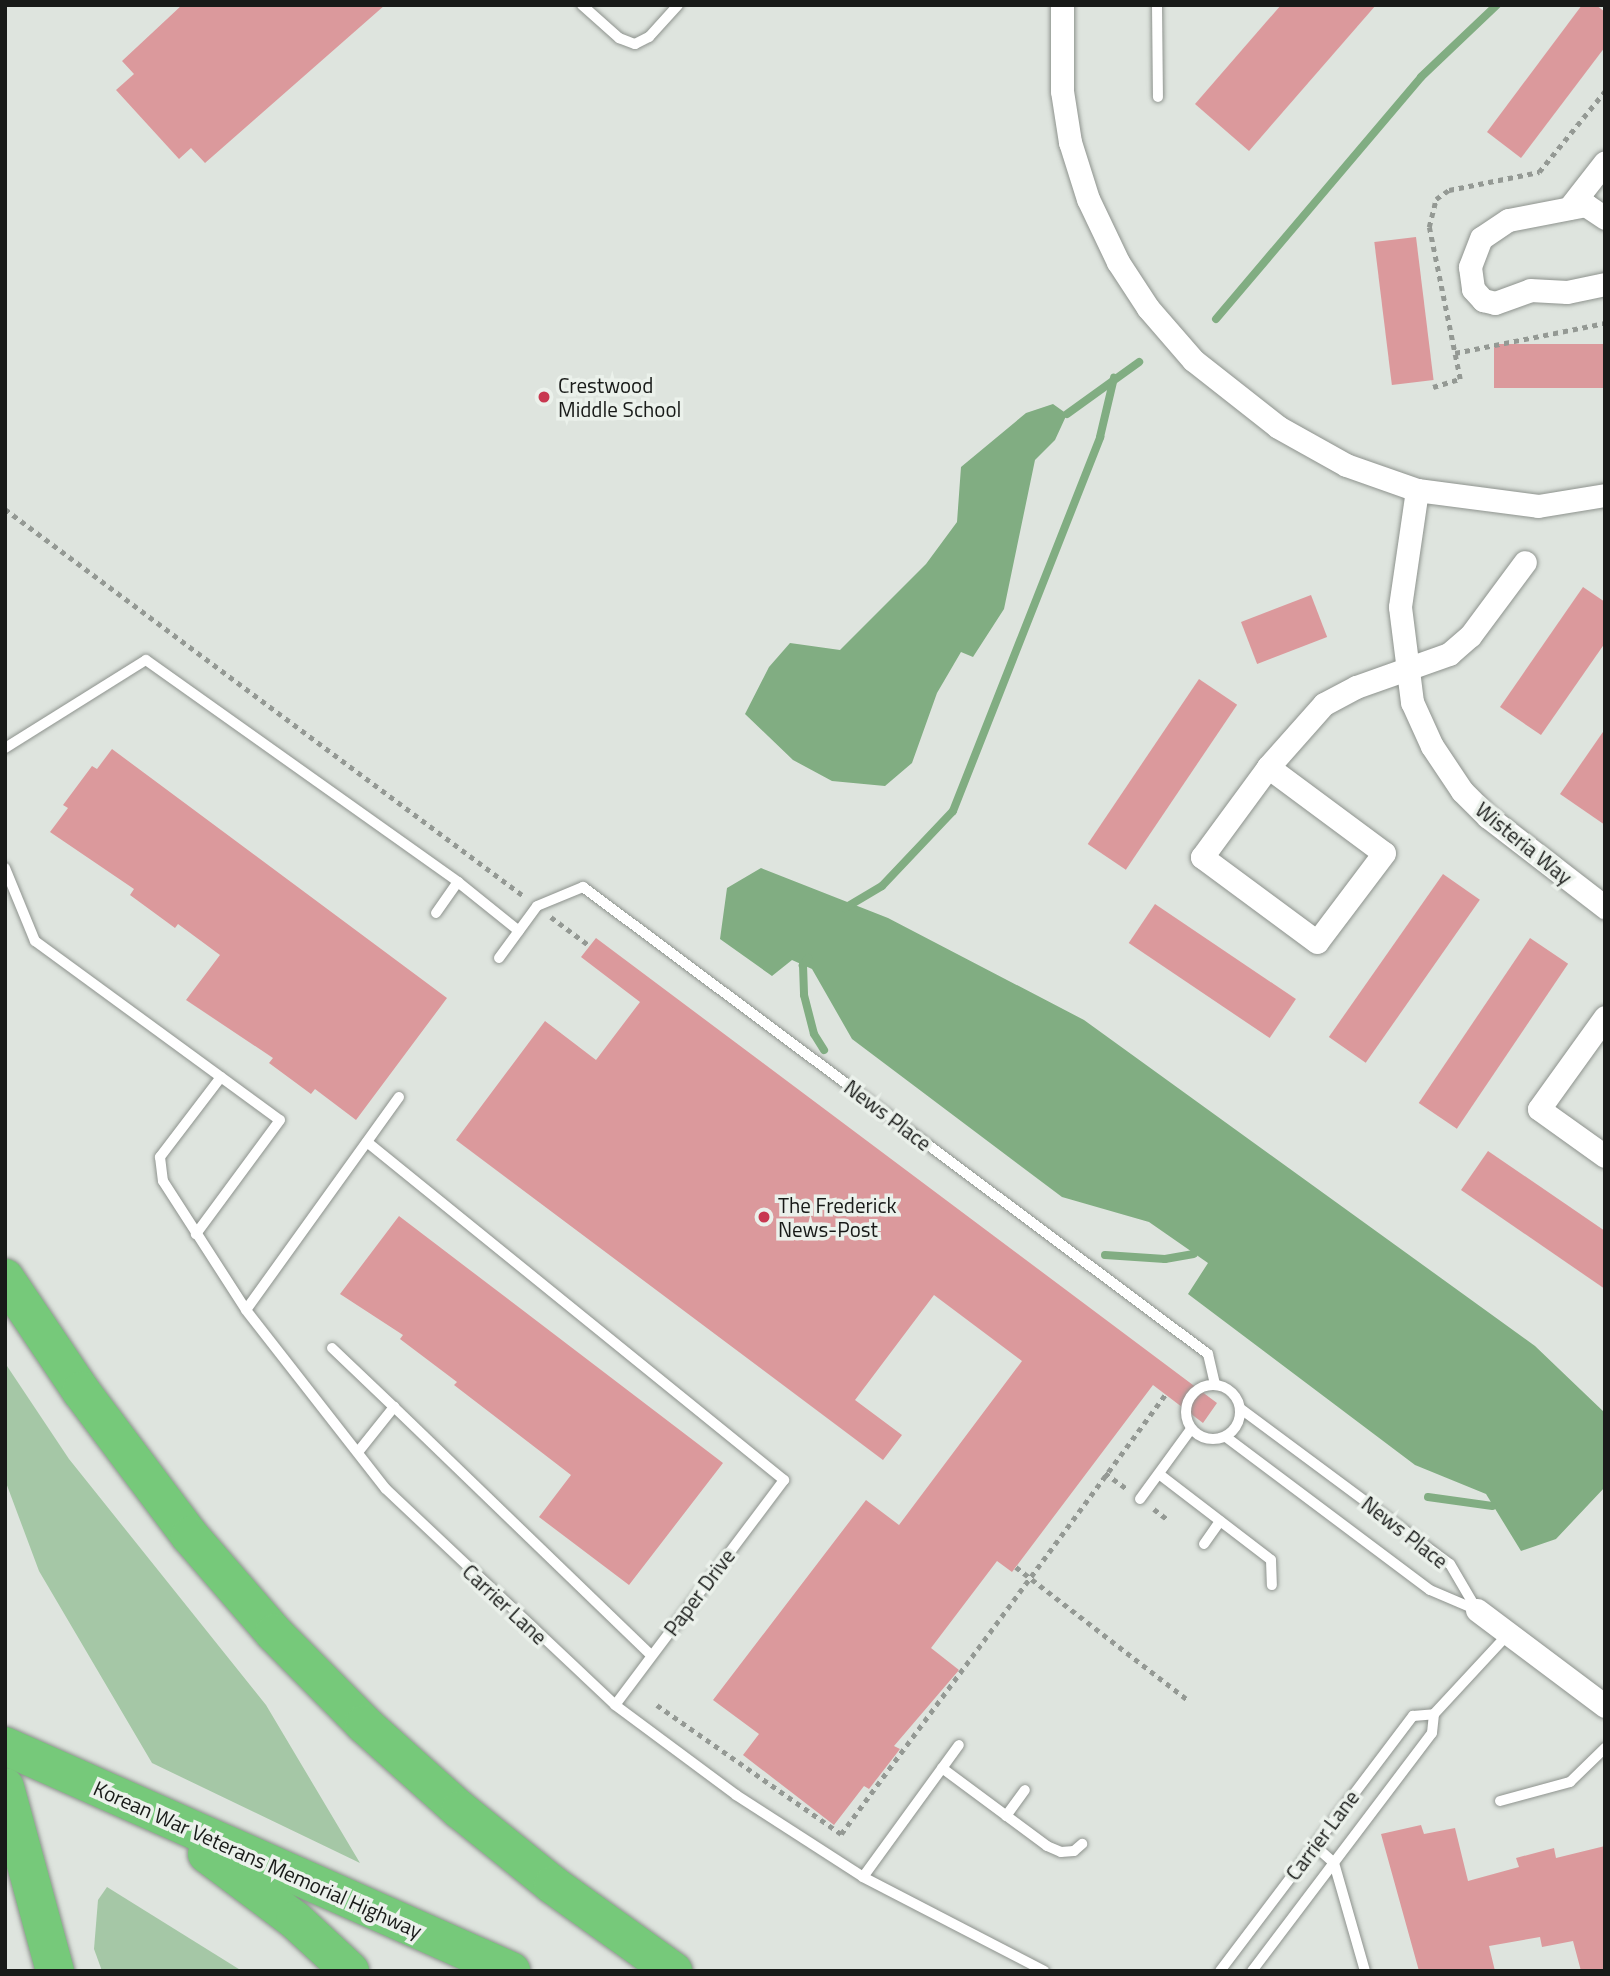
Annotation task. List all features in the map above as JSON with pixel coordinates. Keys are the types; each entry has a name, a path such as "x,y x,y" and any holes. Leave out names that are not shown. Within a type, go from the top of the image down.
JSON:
{"highway":[{"path":"5,1278 81,1391 190,1536 274,1633 364,1724 460,1810 554,1885 673,1971"},
{"name":"Korean War Veterans Memorial Highway","path":"5,1746 511,1971"},
{"path":"72,1776 227,1866 350,1971"},
{"path":"5,1787 55,1971"}],"street":[{"path":"1062,5 1062,91 1070,142 1088,199 1118,262 1149,308 1193,360 1278,428 1346,465 1417,490 1538,506 1605,495"},
{"path":"1569,208 1605,162"},
{"path":"1605,218 1586,205 1508,220 1492,228 1474,250 1473,289 1483,300 1495,303 1530,290 1567,292 1605,284"},
{"name":"Wisteria Way","path":"1417,490 1400,607 1405,672 1412,702 1432,746 1462,791 1488,817 1605,907"},
{"path":"1268,767 1384,853 1317,942 1202,857 1268,767 1324,704 1356,687 1405,672 1449,654 1470,636 1525,562"},
{"path":"1605,1017 1539,1109 1605,1156"},
{"path":"1478,1610 1605,1706"}],"lane":[{"path":"582,5 619,38 635,44 649,37 678,5"},
{"path":"1157,5 1158,97"},
{"path":"5,748 146,660 458,883 519,931"},
{"path":"5,868 35,941 280,1120 196,1234"},
{"path":"436,913 458,883"},
{"name":"News Place","path":"537,906 583,887 1208,1354 1215,1384"},
{"path":"499,958 537,906"},
{"name":"Carrier Lane","path":"221,1077 160,1157 163,1181 246,1310 358,1452 416,1519 615,1705 736,1795 863,1877 1044,1971"},
{"path":"246,1310 399,1097"},
{"name":"Paper Drive","path":"367,1142 784,1480 615,1705"},
{"path":"332,1348 652,1655"},
{"path":"1140,1499 1191,1429 1186,1405 1202,1386 1215,1384 1227,1388 1241,1409 1235,1430 1226,1437 1214,1440 1191,1429"},
{"path":"358,1452 394,1407"},
{"name":"News Place","path":"1241,1409 1450,1564 1478,1610"},
{"name":"News Place","path":"1226,1437 1430,1590 1478,1610"},
{"path":"1159,1474 1271,1560 1272,1585"},
{"path":"1204,1544 1220,1521"},
{"name":"Carrier Lane","path":"1252,1971 1432,1733 1434,1714 1508,1634"},
{"name":"Carrier Lane","path":"1220,1971 1413,1716 1434,1714"},
{"path":"863,1877 959,1745"},
{"path":"1500,1801 1570,1782 1605,1748"},
{"path":"942,1769 1061,1853 1074,1851 1082,1844"},
{"path":"1006,1816 1025,1790"},
{"path":"1314,1845 1334,1863 1365,1971"}],"path":[{"path":"1455,353 1605,323"},
{"path":"5,509 590,946"},
{"path":"657,1705 841,1834 1028,1576 1165,1395"},
{"path":"1016,1567 1188,1700"}],"shaded area":[{"path":"1053,404 1067,414 1055,440 1035,460 1004,609 973,657 961,652 937,693 912,763 885,786 832,781 793,760 745,714 769,667 790,643 840,650 926,564 957,522 961,467 1026,413"},
{"path":"761,868 888,918 1084,1020 1535,1346 1605,1413 1605,1487 1556,1539 1521,1551 1486,1494 1415,1465 1188,1294 1208,1263 1149,1222 1062,1197 852,1039 812,969 792,960 772,976 720,939 727,888"},
{"path":"5,1363 69,1459 266,1705 360,1863 152,1763 39,1571 5,1480"},
{"path":"107,1887 242,1971 102,1971 94,1949 98,1900"}],"building":[{"path":"182,5 385,5 205,163 191,148 179,159 116,90 134,74 122,61"},
{"path":"1281,5 1376,5 1249,151 1195,104"},
{"path":"1582,5 1596,5 1605,12 1605,47 1521,158 1487,132"},
{"path":"1416,237 1434,380 1392,385 1374,242"},
{"path":"1494,344 1605,344 1605,388 1494,388"},
{"path":"1583,587 1605,602 1605,643 1541,735 1500,707"},
{"path":"1311,595 1327,637 1257,664 1241,622"},
{"path":"1199,679 1237,705 1126,870 1088,844"},
{"path":"1605,729 1605,825 1560,794"},
{"path":"112,749 447,998 356,1120 315,1089 311,1094 269,1063 273,1058 186,1000 220,955 178,924 175,928 130,895 134,889 50,832 68,808 63,805 92,766 97,769"},
{"path":"1443,874 1480,900 1366,1063 1329,1037"},
{"path":"1155,904 1296,999 1270,1038 1129,943"},
{"name":"The Frederick News-Post","path":"596,938 1217,1403 1203,1423 1153,1385 1012,1572 997,1561 931,1648 959,1670 894,1746 900,1749 869,1789 864,1786 834,1825 743,1755 759,1734 713,1700 866,1500 899,1525 1022,1361 934,1295 855,1400 902,1435 883,1460 456,1140 545,1021 596,1060 640,1002 581,957"},
{"path":"1530,938 1568,964 1457,1129 1419,1103"},
{"path":"1488,1151 1605,1231 1605,1289 1461,1190"},
{"path":"399,1216 723,1463 629,1585 539,1517 571,1475 454,1385 457,1382 400,1339 403,1335 340,1294"},
{"path":"1421,1825 1424,1834 1455,1828 1468,1881 1519,1867 1516,1858 1554,1848 1556,1858 1605,1846 1605,1971 1581,1971 1573,1941 1542,1947 1540,1937 1489,1946 1495,1971 1419,1971 1381,1834"}],"waterway":[{"path":"1216,319 1421,77 1497,5"},
{"path":"1067,414 1139,362"},
{"path":"845,908 882,886 953,811 1100,437 1114,378"},
{"path":"808,958 803,965 804,995 814,1034 824,1050"},
{"path":"1105,1255 1165,1259 1194,1254"},
{"path":"1428,1497 1492,1506"}],"place":[{"name":"Crestwood Middle School","path":"544,397"},
{"name":"The Frederick News-Post","path":"764,1217"}]}
